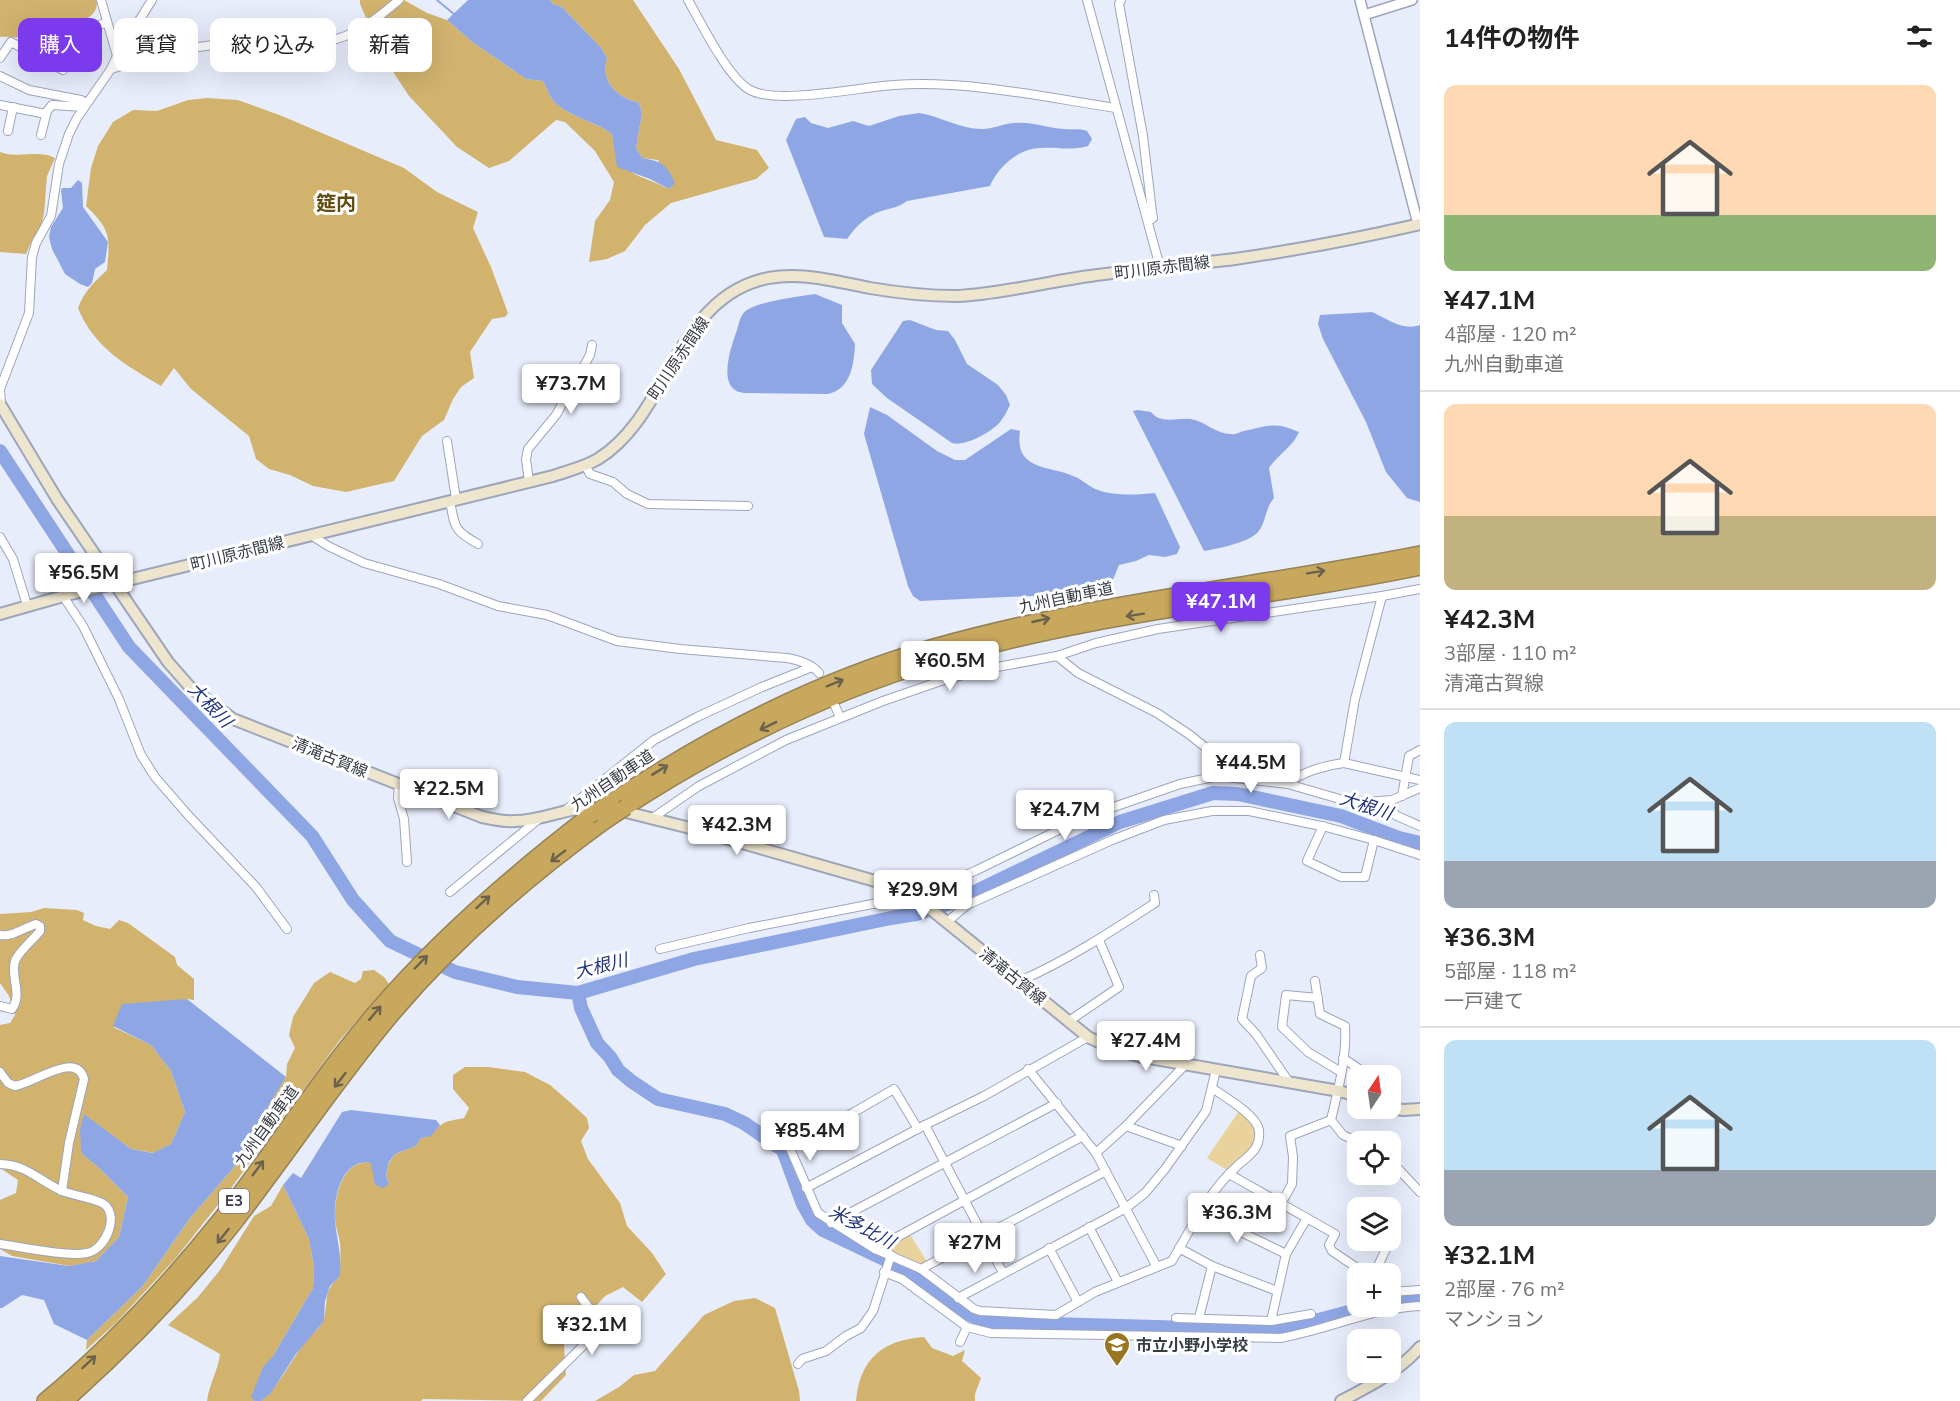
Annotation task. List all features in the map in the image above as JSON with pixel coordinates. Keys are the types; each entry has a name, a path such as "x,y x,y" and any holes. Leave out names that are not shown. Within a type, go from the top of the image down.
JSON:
{"highway":[{"name":"九州自動車道","path":"45,1401 104,1349 190,1256 222,1217 315,1088 376,1012 410,984 483,902 589,816 696,749 761,714 866,670 932,648 1062,615 1420,554"},
{"name":"九州自動車道","path":"447,945 605,821 698,761 777,722 874,681 940,659 1005,642 1122,618 1332,584 1420,567"},
{"name":"九州自動車道","path":"65,1401 142,1329 204,1260 410,984"}],"main road":[{"name":"町川原赤間線","path":"0,614 65,595 529,482 585,465 611,448 631,428 694,329 712,308 734,291 760,280 799,276 896,292 958,296 982,294 1091,275 1281,251 1419,224"},
{"name":"清滝古賀線","path":"1,404 33,461 110,584 178,675 220,711 233,719 482,817 515,821 588,806 599,807 893,885 913,895 1088,1037 1111,1048 1185,1065 1347,1093"},
{"path":"1401,1110 1420,1109"},
{"path":"1341,1401 1390,1374 1420,1347"}],"street":[{"path":"101,0 114,46"},
{"path":"141,18 152,0"},
{"path":"111,69 177,50 220,44 233,37 264,56 288,37 307,37 324,42 342,38 379,17 399,0"},
{"path":"688,0 723,62 747,88 759,94 778,96 896,85 962,85 1116,108"},
{"path":"1087,0 1160,267"},
{"path":"1121,0 1119,4 1143,136 1153,218 1148,221"},
{"path":"1360,0 1419,224"},
{"path":"1364,15 1412,0"},
{"path":"102,24 107,23"},
{"path":"0,58 11,42 18,46"},
{"path":"1,404 0,389 29,313 32,258 36,243 51,216 58,164 69,134 114,62"},
{"path":"0,76 29,90 74,98 86,105"},
{"path":"41,135 49,107 55,104 86,105"},
{"path":"0,105 46,114"},
{"path":"8,131 13,107"},
{"path":"529,482 526,459 528,449 556,415 591,356 592,345"},
{"path":"447,441 455,528 466,538 478,544"},
{"path":"585,465 590,474 613,482 627,494 648,504 748,506"},
{"path":"311,535 364,563 439,584 498,606 555,617 617,641 680,649 763,654 799,660 819,673"},
{"path":"0,537 13,559 27,605"},
{"path":"651,819 699,786 786,740 840,717 938,682 981,670 1057,656 1096,643 1158,629 1420,589"},
{"path":"65,595 119,699 141,754 156,777 188,815 256,887 287,929"},
{"path":"1344,764 1355,699 1382,596"},
{"path":"1057,656 1078,673 1157,713 1211,752 1218,776"},
{"path":"566,810 654,740 708,712 812,667"},
{"path":"835,706 840,717"},
{"path":"1211,752 1227,749 1237,758 1260,770 1282,777 1295,778"},
{"path":"1402,796 1409,756 1420,750"},
{"path":"1287,784 1295,778 1335,764 1420,780"},
{"path":"660,949 749,928 913,895 975,871 1085,817 1180,784 1218,776 1287,784 1343,800 1368,802 1402,796 1420,788"},
{"path":"399,785 398,798 404,819 408,862"},
{"path":"1381,801 1397,816 1420,826"},
{"path":"947,922 967,905 1113,840 1164,820 1212,811 1249,811 1323,826 1420,855"},
{"path":"450,892 541,817"},
{"path":"1323,826 1307,861 1341,877 1365,876 1374,840"},
{"path":"1020,981 1042,972 1099,940 1155,903 1155,895"},
{"path":"0,935 12,935 36,924 40,926 40,931 16,959 13,974 18,993 16,1003 12,1009 0,1006"},
{"path":"1069,1021 1119,987 1099,940"},
{"path":"1260,955 1262,968 1251,976 1242,1019 1256,1034 1289,1082"},
{"path":"1315,981 1320,1014 1345,1026 1346,1040 1339,1091 1331,1120"},
{"path":"1318,998 1286,995 1282,1027 1308,1052 1341,1072"},
{"path":"806,1188 984,1096 1088,1037"},
{"path":"1343,1058 1353,1065"},
{"path":"1096,1153 1126,1126 1185,1065"},
{"path":"0,1072 8,1083 15,1086 67,1067 78,1069 82,1073 84,1079 69,1143 62,1191"},
{"path":"1029,1070 1096,1153 1157,1267"},
{"path":"958,1298 1126,1208 1145,1193 1206,1111 1216,1070"},
{"path":"1003,1273 944,1162 894,1089 789,1146 818,1213 831,1223 875,1249 921,1269 974,1309 987,1312 1056,1316 1095,1292 1172,1261 1200,1212 1229,1174 1251,1156 1259,1129 1254,1118 1212,1088"},
{"path":"831,1223 1056,1103"},
{"path":"1331,1120 1347,1137"},
{"path":"1281,1204 1292,1184 1293,1157 1290,1136 1331,1120"},
{"path":"1126,1126 1182,1146"},
{"path":"875,1249 1083,1136"},
{"path":"0,1164 24,1168 62,1191 103,1203 108,1210 110,1224 108,1233 97,1249 88,1253 0,1244"},
{"path":"921,1269 1106,1171"},
{"path":"1401,1172 1420,1192"},
{"path":"1229,1174 1335,1234 1329,1245 1332,1251 1350,1263"},
{"path":"1200,1212 1286,1254"},
{"path":"1271,1321 1286,1254 1307,1218"},
{"path":"1089,1227 1118,1282"},
{"path":"1049,1248 1078,1302"},
{"path":"1179,1248 1212,1266 1278,1291"},
{"path":"798,1364 802,1359 826,1351 861,1328 873,1311 891,1255"},
{"path":"1199,1318 1212,1266"},
{"path":"884,1272 902,1279 967,1327 991,1333 1022,1335 1280,1338 1385,1310 1420,1306"},
{"path":"1401,1291 1420,1290"},
{"path":"527,1401 594,1335 597,1323 595,1317 581,1297"},
{"path":"1176,1318 1271,1321 1311,1314"},
{"path":"960,1342 967,1327"}],"shaded area":[{"path":"0,0 96,0 95,11 88,18 18,18 18,37 0,37"},
{"path":"360,0 404,0 427,13 447,20 471,41 526,79 543,81 551,98 564,110 612,134 619,159 624,166 637,175 669,189 658,160 642,158 636,148 642,113 639,103 624,97 612,88 606,75 607,58 602,49 562,7 553,4 550,0 633,0 679,69 716,140 757,150 769,168 756,179 671,203 645,225 625,251 607,259 589,262 595,221 610,200 614,182 595,151 565,122 556,120 509,161 489,168 457,147 409,96 393,72 432,72 432,18 366,18"},
{"path":"207,98 238,100 282,116 404,168 437,192 478,212 473,228 508,313 505,317 492,319 470,352 474,378 461,387 444,420 422,436 394,481 346,492 313,486 290,475 269,469 256,459 249,436 191,389 174,368 161,386 136,371 102,345 78,308 83,297 107,270 107,235 100,221 86,206 91,168 98,146 113,122 133,110 157,111 188,100"},
{"path":"0,152 14,155 42,154 55,158 47,176 44,214 40,229 26,254 0,252"},
{"path":"44,908 77,910 84,913 83,920 110,929 119,920 128,923 175,957 177,965 194,979 194,1000 187,999 113,1027 151,1045 171,1071 185,1112 171,1144 154,1153 131,1149 84,1115 81,1153 128,1197 119,1237 96,1261 70,1266 12,1256 0,1249 0,1200 16,1193 18,1180 0,1168 0,1025 10,1023 15,1015 9,996 0,983 0,914 31,912"},
{"path":"374,970 389,984 340,1040 229,1191 175,1259 116,1323 86,1350 87,1340 142,1287 190,1218 254,1144 269,1105 286,1077 287,1064 295,1048 289,1035 293,1017 314,983 330,972 355,983 361,979 363,971"},
{"path":"465,1067 489,1067 525,1072 550,1085 587,1118 589,1128 581,1141 588,1159 620,1203 627,1226 652,1253 666,1274 642,1302 623,1287 605,1296 564,1345 566,1375 541,1401 423,1399 421,1401 261,1401 274,1388 300,1348 323,1322 328,1292 340,1276 340,1243 335,1211 342,1181 353,1167 362,1163 372,1163 389,1183 386,1175 389,1163 395,1154 416,1146 421,1138 430,1135 443,1123 464,1118 469,1108 453,1089 453,1075"},
{"path":"1239,1111 1253,1122 1256,1131 1253,1146 1248,1156 1227,1170 1207,1158"},
{"path":"283,1185 309,1239 314,1267 313,1288 273,1356 263,1368 252,1397 255,1401 207,1401 220,1354 168,1325 198,1297 220,1270 254,1216 271,1206"},
{"path":"909,1233 928,1263 922,1266 882,1249"},
{"path":"755,1298 775,1308 800,1401 595,1401 634,1375 655,1371 704,1315 734,1301"},
{"path":"924,1337 932,1348 953,1356 965,1350 962,1361 981,1378 975,1401 856,1401 862,1374 876,1354 896,1342"}],"water":[{"path":"468,0 550,0 553,4 562,7 602,49 607,58 606,75 612,88 624,97 639,103 642,113 636,148 642,158 663,165 675,183 669,189 650,179 617,167 612,134 564,110 551,98 543,81 526,79 471,41 447,20"},
{"path":"919,113 974,128 986,129 1020,123 1081,130 1087,131 1092,139 1088,146 1025,151 1010,160 998,172 990,186 907,201 867,218 847,239 824,237 786,140 796,119 805,117 811,123 828,128 853,121 869,126 899,116"},
{"path":"78,180 82,183 83,207 108,242 105,262 95,269 92,283 88,287 65,274 52,249 49,237 51,227 63,208 62,188 71,188"},
{"path":"815,294 842,305 842,323 855,344 850,375 842,387 828,394 745,393 730,385 729,357 743,314 760,304"},
{"path":"1372,312 1401,325 1420,325 1420,502 1407,498 1386,472 1366,422 1323,339 1318,324 1320,315"},
{"path":"910,320 936,330 948,331 967,364 998,385 1006,395 1010,405 1000,422 991,430 970,441 952,443 887,398 872,384 871,370 903,321"},
{"path":"870,407 887,415 937,451 955,460 965,460 1011,429 1020,431 1022,453 1035,464 1073,476 1105,492 1155,493 1180,547 1177,554 1165,557 1149,555 1119,565 1112,582 1086,588 1076,594 920,601 913,596 908,586 864,434"},
{"path":"1133,411 1151,412 1165,419 1191,419 1226,433 1234,434 1271,425 1299,432 1269,468 1274,498 1263,524 1254,536 1225,547 1204,551"},
{"path":"187,999 286,1077 269,1105 254,1144 190,1218 142,1287 87,1340 54,1324 44,1300 22,1295 0,1308 0,1256 69,1266 96,1261 119,1237 128,1197 81,1153 80,1129 84,1114 131,1149 153,1153 171,1144 185,1112 171,1071 151,1045 113,1026 122,1004"},
{"path":"351,1110 436,1120 440,1125 431,1136 421,1138 416,1146 395,1154 389,1162 386,1175 389,1184 383,1188 375,1185 371,1163 361,1163 346,1173 338,1191 335,1211 340,1276 330,1286 325,1301 324,1321 296,1354 271,1393 261,1401 255,1401 251,1397 263,1367 273,1356 313,1288 314,1267 309,1239 283,1185 293,1173 301,1178 342,1112"}],"waterway":[{"path":"437,0 455,15"},
{"name":"大根川","path":"0,451 129,647 312,836 353,900 390,941 455,972 517,987 578,993 694,959 916,914 956,901 1120,822 1213,793 1238,794 1341,816 1399,838 1420,843"},
{"name":"米多比川","path":"578,993 581,1008 597,1043 618,1070 631,1081 658,1099 725,1114 744,1123 783,1150 803,1204 812,1220 823,1230 905,1269 940,1293 956,1308 975,1317 992,1323 1023,1322 1259,1330 1285,1329 1347,1312"},
{"name":"米多比川","path":"1401,1301 1420,1299"}],"place":[{"name":"市立小野小学校","path":"1117,1368"}],"district":[{"name":"筵内","path":"336,203"}]}
